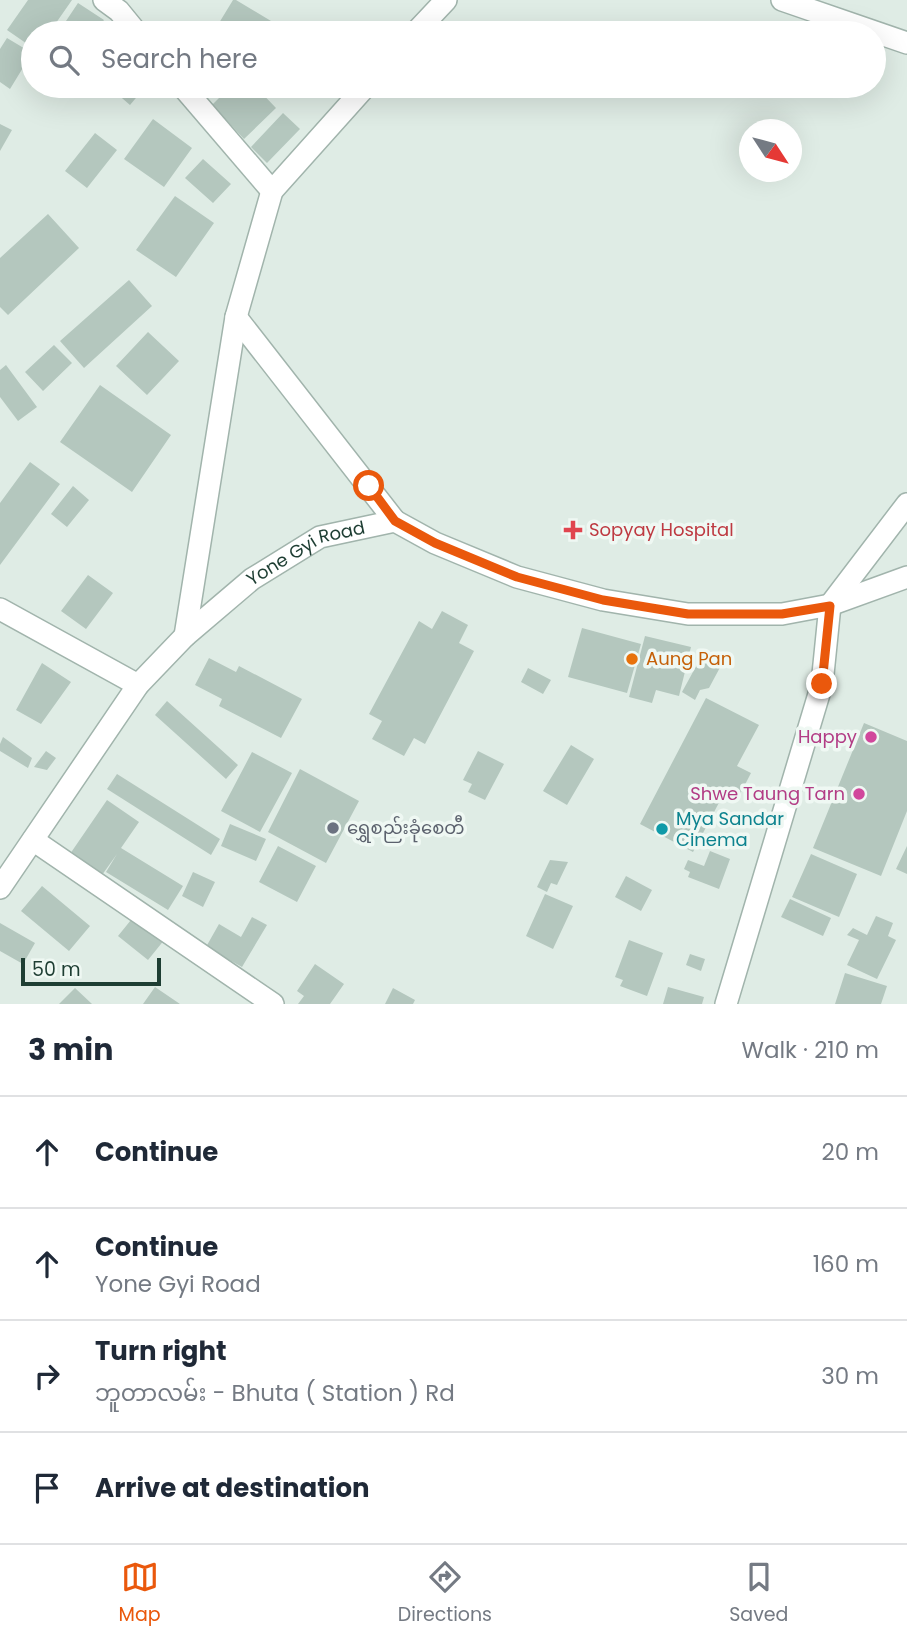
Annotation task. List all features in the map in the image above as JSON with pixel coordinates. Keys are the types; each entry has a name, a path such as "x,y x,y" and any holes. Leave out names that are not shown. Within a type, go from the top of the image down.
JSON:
{"street":[{"path":"104,0 127,21"},
{"path":"426,21 446,0"},
{"path":"782,0 843,21"},
{"path":"886,36 907,43"},
{"path":"192,98 272,191"},
{"path":"185,636 236,317 272,191 355,98"},
{"path":"236,317 395,521 435,543 517,577 603,600 688,614 782,614 830,606 907,577"},
{"path":"726,1004 822,684 830,606 907,504"},
{"name":"Yone Gyi Road","path":"0,888 138,685 185,636 252,579 320,537 395,521"},
{"path":"0,609 138,685"},
{"path":"33,840 273,1004"}],"building":[{"path":"28,0 72,0 57,21 21,21 21,40 7,30"},
{"path":"233,0 236,0 271,21 220,21"},
{"path":"78,3 104,20 103,21 66,21"},
{"path":"7,38 21,46 21,71 10,89 0,82 0,49"},
{"path":"122,98 136,98 130,105"},
{"path":"219,98 266,98 276,108 244,139 212,105"},
{"path":"283,113 300,129 267,163 251,147"},
{"path":"153,119 192,148 164,187 124,159"},
{"path":"0,124 12,130 0,151"},
{"path":"95,133 117,150 87,188 65,171"},
{"path":"203,159 231,184 213,203 185,178"},
{"path":"175,196 214,223 176,277 136,250"},
{"path":"48,214 79,248 8,315 0,307 0,258"},
{"path":"129,280 152,306 84,368 60,341"},
{"path":"148,332 179,361 147,395 116,366"},
{"path":"54,345 72,363 43,391 25,372"},
{"path":"6,365 37,407 18,421 0,397 0,370"},
{"path":"100,385 171,435 132,492 60,442"},
{"path":"30,462 60,484 0,565 0,503"},
{"path":"73,486 89,500 67,527 51,514"},
{"path":"88,575 113,593 86,629 61,611"},
{"path":"442,611 468,625 459,643 474,651 425,744 414,738 404,756 372,739 382,721 369,714 419,621 432,629"},
{"path":"582,628 641,644 627,693 568,677"},
{"path":"645,636 691,647 679,696 656,690 652,703 629,697"},
{"path":"705,650 724,660 709,688 700,690 695,700 682,692"},
{"path":"209,658 236,672 239,666 302,699 281,738 219,706 222,699 195,685"},
{"path":"42,663 71,682 41,724 16,710"},
{"path":"528,668 551,680 543,694 521,682"},
{"path":"706,698 759,725 737,766 751,773 736,802 723,795 693,852 640,824"},
{"path":"167,701 238,765 226,779 155,715"},
{"path":"864,723 907,741 907,811 881,876 813,848"},
{"path":"3,737 32,758 28,768 0,751"},
{"path":"571,745 594,759 567,805 543,791"},
{"path":"46,751 56,758 47,770 34,767"},
{"path":"478,751 504,764 485,800 468,792 472,784 463,780"},
{"path":"252,752 292,773 260,832 221,811"},
{"path":"300,769 359,801 326,863 268,832"},
{"path":"117,774 220,839 211,855 107,789"},
{"path":"107,800 139,822 121,848 183,886 168,910 106,872 117,854 102,875 70,854"},
{"path":"230,824 266,839 256,861 221,846"},
{"path":"278,846 316,866 297,902 259,882"},
{"path":"907,846 907,874 896,869"},
{"path":"710,851 730,859 719,889 688,877 690,872 684,869 688,860 704,866"},
{"path":"811,854 857,874 839,917 792,897"},
{"path":"550,860 568,862 557,885 551,883 547,892 537,887"},
{"path":"193,872 215,882 203,907 182,896"},
{"path":"626,876 652,890 641,911 615,897"},
{"path":"42,886 90,926 69,951 21,911"},
{"path":"545,894 573,906 553,949 526,936"},
{"path":"790,899 831,918 823,936 781,917"},
{"path":"135,915 165,939 148,960 118,936"},
{"path":"876,916 893,923 888,936 896,940 877,979 847,965 859,940 847,935 853,928 867,935"},
{"path":"252,917 267,925 242,967 206,947 219,924 241,937"},
{"path":"0,923 35,943 23,964 0,951"},
{"path":"629,940 663,953 647,996 620,986 623,980 615,977"},
{"path":"690,954 705,959 701,971 686,965"},
{"path":"315,964 344,984 330,1004 298,1004 304,996 297,991"},
{"path":"845,973 887,986 881,1004 835,1004"},
{"path":"155,987 180,1004 143,1004"},
{"path":"668,987 704,997 702,1004 663,1004"},
{"path":"75,988 92,1004 59,1004"},
{"path":"393,988 415,1000 413,1004 385,1004"}],"place":[{"name":"Sopyay Hospital","path":"573,530"},
{"name":"Aung Pan","path":"632,659"},
{"name":"Happy","path":"871,737"},
{"name":"Shwe Taung Tarn","path":"859,794"},
{"name":"ရွှေစည်းခုံစေတီ","path":"333,828"},
{"name":"Mya Sandar Cinema","path":"662,829"}],"route":[{"path":"369,486 395,521 435,543 517,577 603,600 688,614 782,614 830,606 822,684"}]}
